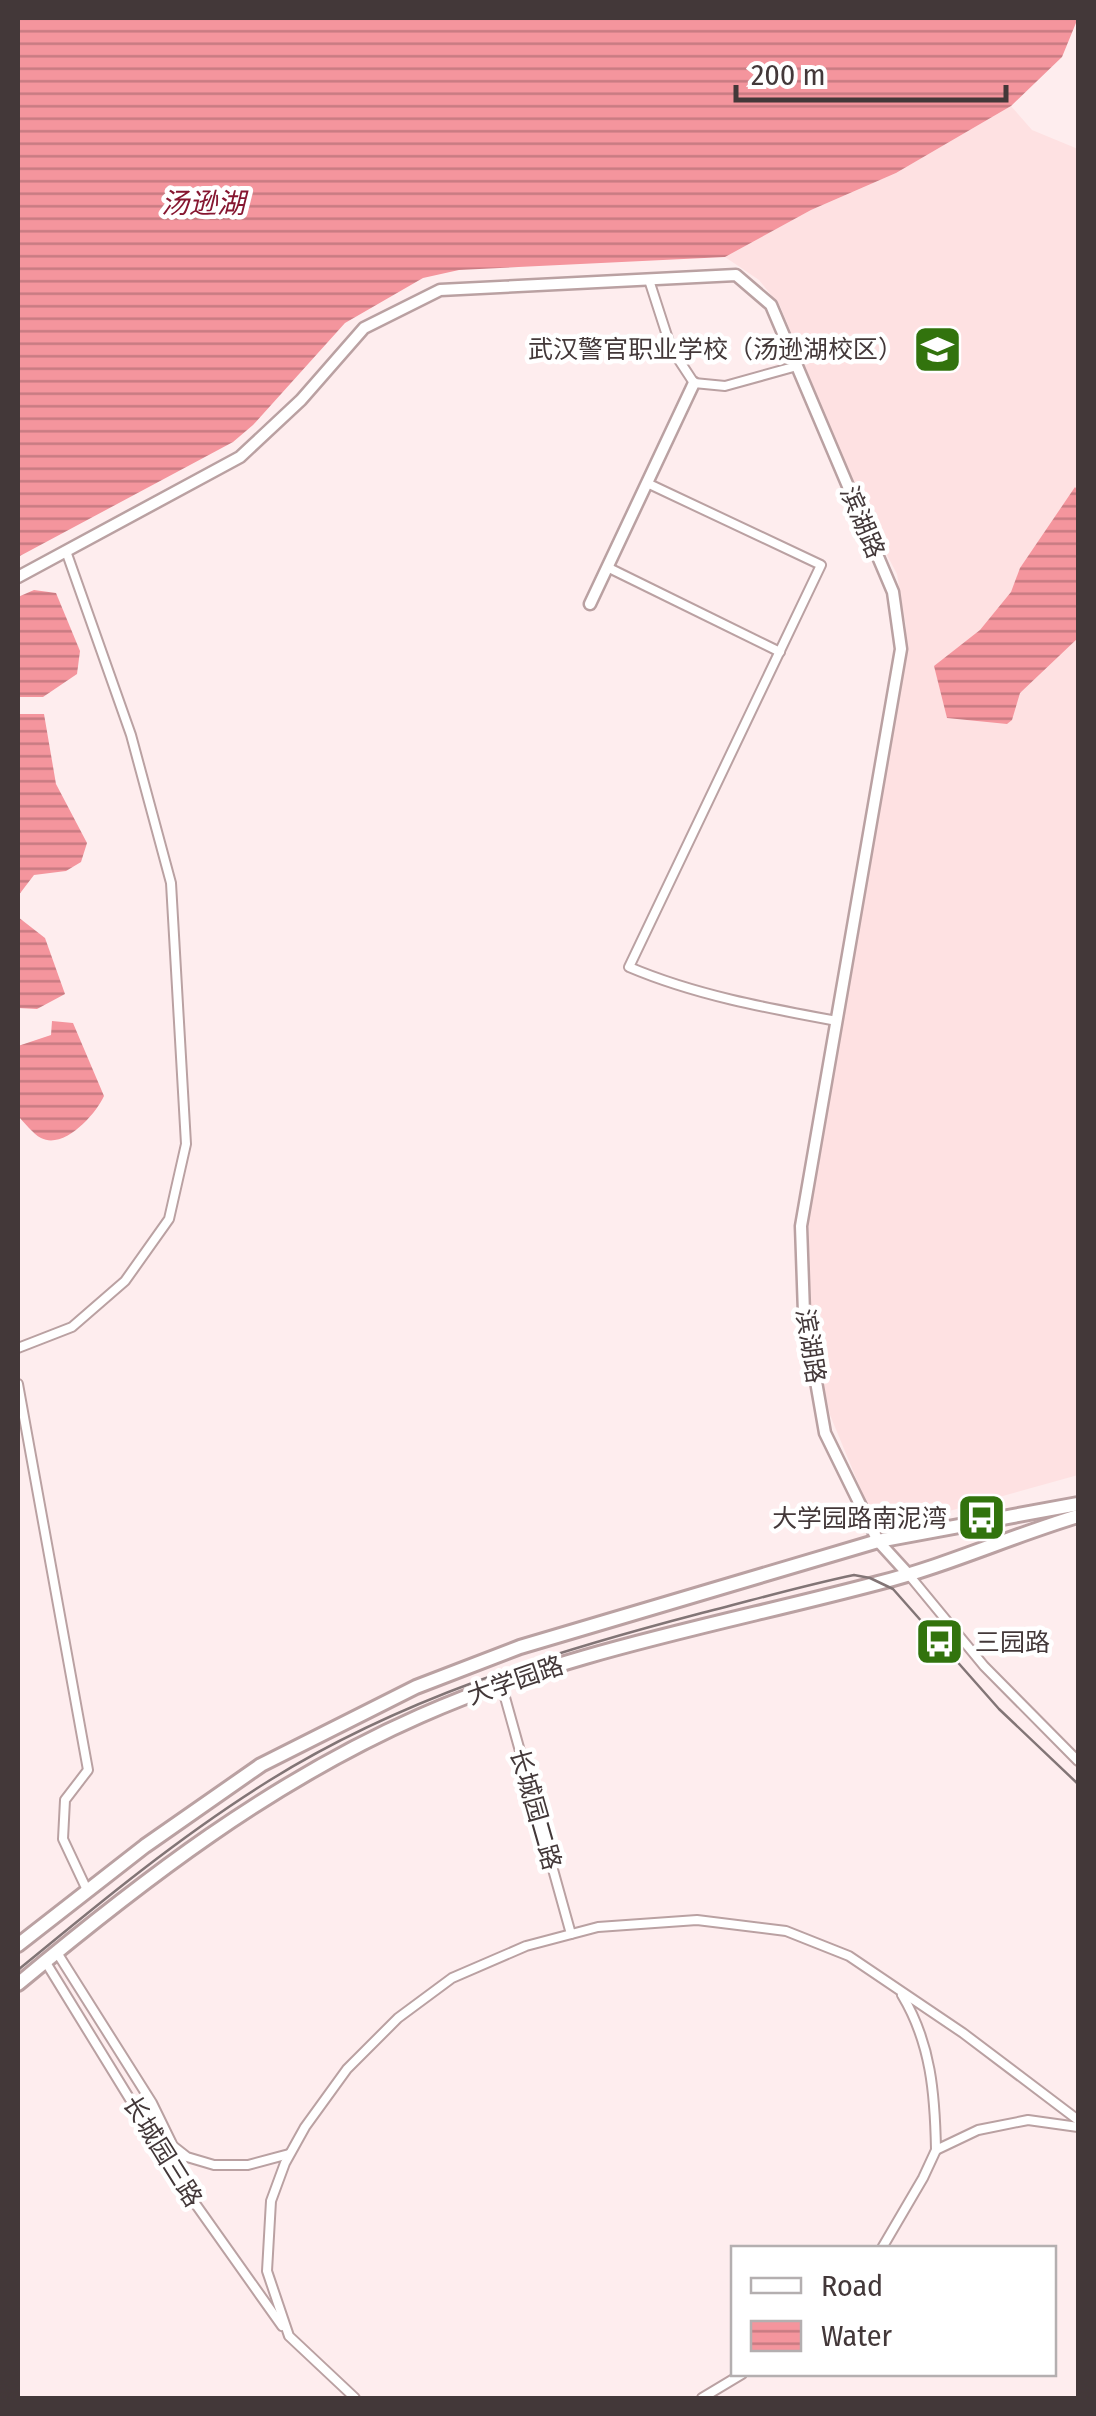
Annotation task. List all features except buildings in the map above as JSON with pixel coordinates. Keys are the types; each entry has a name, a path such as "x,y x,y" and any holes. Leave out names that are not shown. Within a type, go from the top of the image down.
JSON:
{"main road":[{"name":"大学园路","path":"18,1945 196,1808 261,1765 416,1686 520,1647 878,1541 1078,1504"},
{"name":"大学园路","path":"18,1984 176,1858 273,1791 406,1722 500,1683 661,1635 909,1575 1078,1516"}],"street":[{"name":"滨湖路","path":"18,577 240,457 301,400 364,328 440,290 736,275 770,305 893,592 902,650 801,1226 804,1313 825,1433 878,1541 909,1575"},
{"path":"649,280 671,348 694,383"},
{"path":"694,383 725,386 797,366"},
{"path":"590,604 694,383"},
{"path":"647,483 821,565 629,966 663,981 750,1005 837,1020"},
{"path":"18,1348 72,1327 125,1281 169,1219 186,1144 171,883 131,735 66,551"},
{"path":"607,567 780,652"},
{"path":"18,1384 88,1770 65,1800 63,1838 88,1890"},
{"path":"909,1575 984,1666 1078,1761"},
{"name":"长城园二路","path":"500,1683 571,1934"},
{"path":"290,2336 267,2271 271,2200 289,2154 347,2069 398,2018 452,1978 526,1946 598,1927 697,1920 786,1931 848,1956 963,2033 1078,2124"},
{"name":"长城园三路","path":"50,1956 152,2103 174,2146 187,2157 214,2165 248,2165 289,2154"},
{"name":"长城园三路","path":"50,1956 187,2192 290,2336 355,2398"},
{"path":"883,2246 936,2150 931,2067 918,2022 900,1991"},
{"path":"936,2150 978,2130 1028,2120 1078,2124"},
{"path":"702,2398 739,2376"}],"shaded area":[{"path":"1011,106 1032,130 1078,149 1078,1475 878,1531 830,1415 811,1323 808,1210 877,821 906,627 897,574 869,521 780,306 759,280 725,257 811,210 896,173"}],"water":[{"name":"汤逊湖","path":"18,18 1078,18 1062,57 1011,106 896,173 811,210 725,257 459,270 423,278 345,323 233,442 18,557"},
{"path":"1075,487 1078,638 1020,693 1012,720 1007,724 947,718 934,666 980,630 1011,592 1020,568"},
{"path":"34,590 56,593 80,651 77,674 43,697 18,697 18,597"},
{"path":"18,714 44,714 56,784 87,843 81,862 66,871 34,875 18,896"},
{"path":"18,917 45,938 65,994 37,1009 18,1008"},
{"path":"52,1021 73,1023 104,1096 78,1128 50,1140 38,1136 18,1116 18,1046 51,1035"}],"tram line":[{"path":"18,1970 202,1825 267,1782 369,1726 531,1662 854,1575 893,1589 999,1709 1078,1784"}],"place":[{"name":"武汉警官职业学校（汤逊湖校区）","path":"938,349"},
{"name":"大学园路南泥湾","path":"982,1518"},
{"name":"三园路","path":"940,1642"}]}
